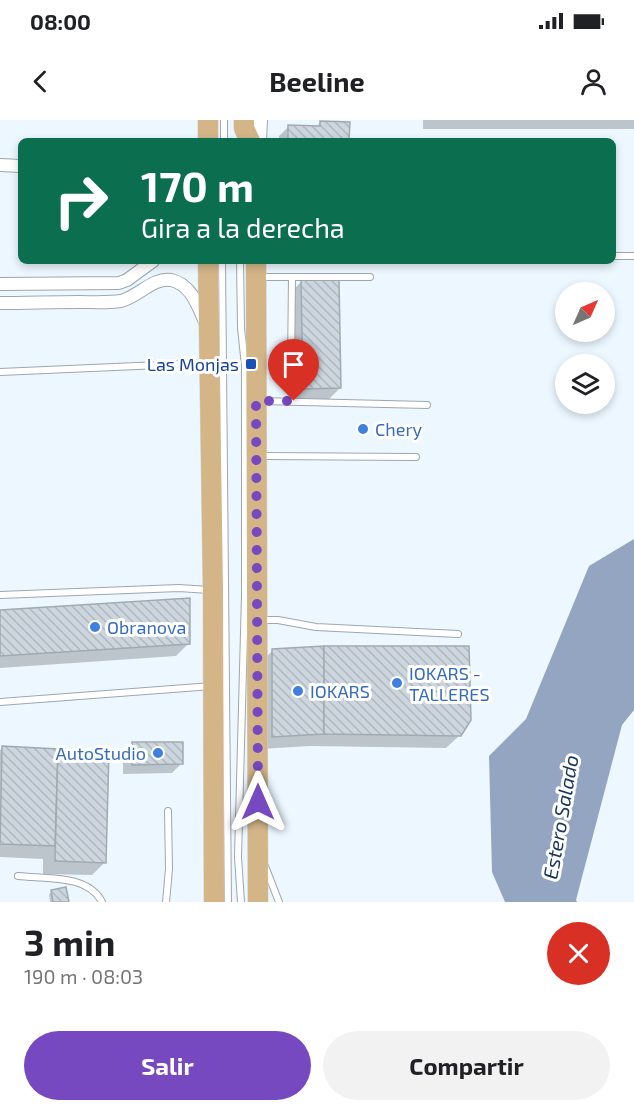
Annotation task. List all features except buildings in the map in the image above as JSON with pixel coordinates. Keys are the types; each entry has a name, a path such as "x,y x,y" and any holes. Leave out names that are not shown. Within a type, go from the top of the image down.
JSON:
{"main road":[{"path":"208,120 208,138"},
{"path":"208,264 213,590 214,902"},
{"path":"256,269 258,902"}],"street":[{"path":"0,165 18,166"},
{"path":"0,284 119,283 148,264"},
{"path":"0,303 112,302 136,296 153,283 172,280 191,292 209,329"}],"lane":[{"path":"224,120 224,138"},
{"path":"616,256 634,256"},
{"path":"222,264 228,902"},
{"path":"240,264 241,328 245,366 245,595 238,857 241,902"},
{"path":"256,269 292,277 370,278"},
{"path":"291,367 292,277"},
{"path":"0,372 210,363"},
{"path":"256,401 427,405"},
{"path":"256,456 416,457"},
{"path":"0,595 178,588 213,590"},
{"path":"257,620 278,620 316,627 458,634"},
{"path":"0,702 213,686"},
{"path":"166,902 168,811"},
{"path":"258,848 279,902"},
{"path":"18,876 80,882 98,894 102,902"}],"water":[{"name":"Estero Salado","path":"634,539 634,710 622,725 577,902 505,902 492,872 489,756 526,719 589,566"}],"place":[{"name":"Las Monjas","path":"251,364"},
{"name":"Chery","path":"363,429"},
{"name":"Obranova","path":"95,627"},
{"name":"IOKARS - TALLERES","path":"397,683"},
{"name":"IOKARS","path":"298,691"},
{"name":"AutoStudio","path":"158,753"}],"route":[{"path":"258,802 256,401 294,401"}]}
